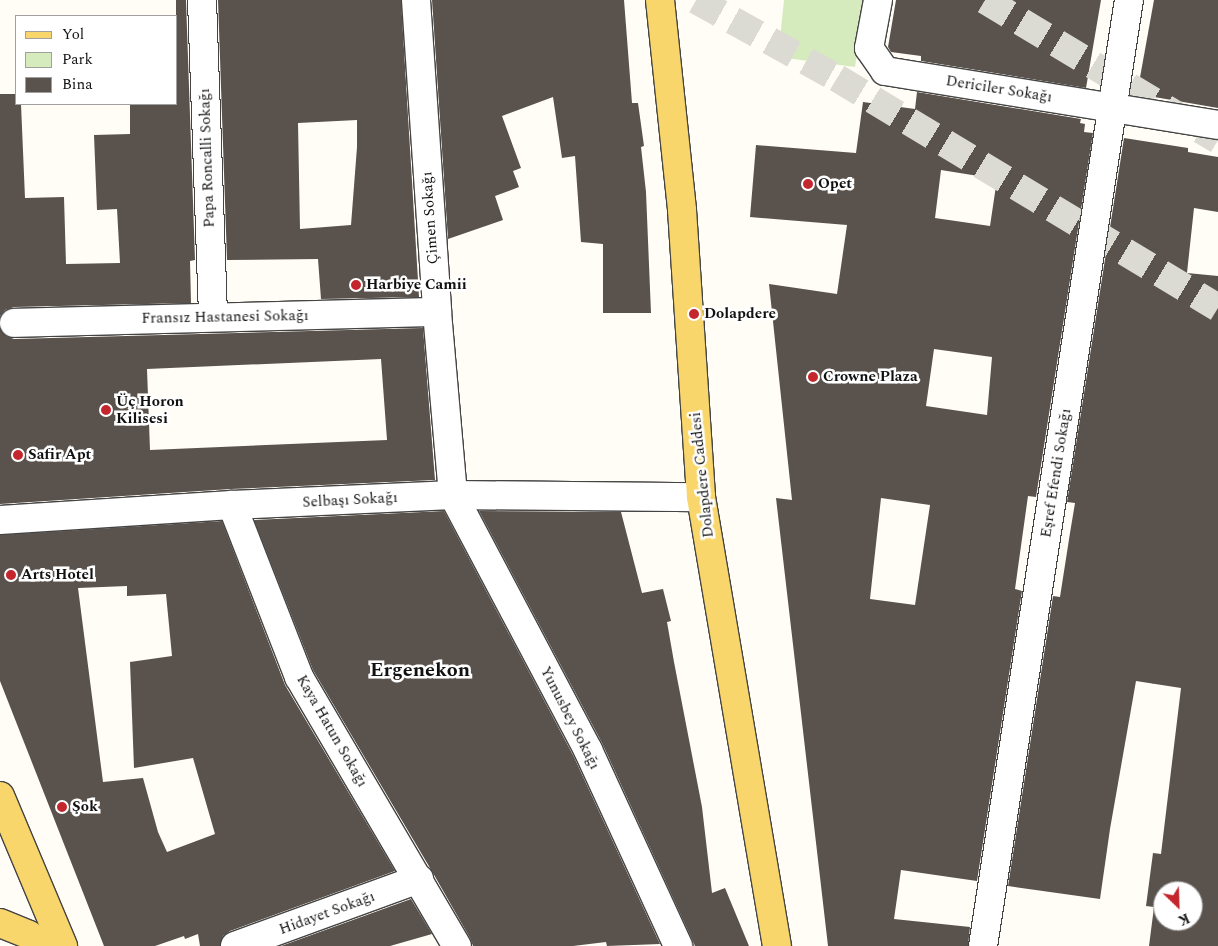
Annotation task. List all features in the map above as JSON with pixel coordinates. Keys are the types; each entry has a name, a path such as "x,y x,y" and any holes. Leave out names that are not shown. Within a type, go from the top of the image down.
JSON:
{"main road":[{"name":"Dolapdere Caddesi","path":"660,0 682,210 702,497 777,946"},
{"path":"1,806 63,946"},
{"path":"5,926 29,935 44,946"}],"street":[{"name":"Papa Roncalli Sokağı","path":"202,0 213,317"},
{"name":"Çimen Sokağı","path":"416,0 436,312 453,495"},
{"name":"Dericiler Sokağı","path":"878,0 869,48 885,71 1218,125"},
{"name":"Eşref Efendi Sokağı","path":"983,946 1129,0"},
{"name":"Fransız Hastanesi Sokağı","path":"14,323 436,312"},
{"name":"Selbaşı Sokağı","path":"0,520 232,505 453,495 702,497"},
{"name":"Yunusbey Sokağı","path":"453,495 588,750 678,946"},
{"name":"Kaya Hatun Sokağı","path":"232,505 299,677 457,946"},
{"name":"Hidayet Sokağı","path":"235,946 419,879"}],"green space":[{"path":"784,0 865,0 855,67 778,57"}],"building":[{"path":"176,0 186,0 195,260 190,261 191,303 14,307 5,310 0,316 0,94 15,94 15,105 21,105 25,198 64,197 66,264 120,263 117,209 97,210 94,135 130,134 130,105 178,105 178,15 176,15"},
{"path":"218,0 401,0 419,297 321,299 318,259 227,260","holes":["357,120 357,147 351,225 300,229 298,123"]},
{"path":"432,0 624,0 632,103 638,103 644,146 641,147 646,192 651,313 603,313 603,244 581,242 575,156 562,158 553,97 502,116 521,168 513,171 519,187 495,196 503,220 448,239"},
{"path":"896,0 1101,0 1086,88 921,61 921,56 891,52 888,47"},
{"path":"1154,0 1218,0 1218,108 1137,94"},
{"path":"917,92 1081,119 1080,123 1085,124 1084,132 1093,133 1036,497 1028,496 1015,589 1022,591 977,881 901,870 894,919 970,927 968,946 828,946 776,498 792,500 769,284 837,294 847,225 750,217 756,145 856,153 863,102 915,109","holes":["941,170 997,179 990,226 935,218","934,349 992,357 987,415 926,406","881,498 930,505 915,605 870,599"]},
{"path":"1124,138 1188,148 1188,152 1218,157 1218,212 1194,208 1187,273 1218,276 1218,946 1149,946 1153,915 1153,931 1203,931 1203,881 1153,881 1153,907 1146,906 1153,853 1161,854 1181,688 1136,681 1110,829 1100,899 1008,886 1053,596 1060,597 1075,503 1067,502"},
{"path":"423,328 435,480 231,489 0,504 0,329 6,336 14,339","holes":["381,359 387,440 150,450 147,369"]},
{"path":"444,511 574,757 660,944 607,946 606,942 573,946 473,946 433,873 313,670 254,520"},
{"path":"479,511 621,512 642,593 663,589 671,621 667,622 702,807 712,893 725,888 749,946 695,946 602,743"},
{"path":"222,521 285,685 395,871 230,931 223,936 220,946 200,946 198,934 185,939 184,936 155,946 104,946 0,681 0,535","holes":["127,586 127,596 166,594 172,656 130,662 134,768 193,758 215,834 167,852 158,832 143,778 103,782 78,588"]},
{"path":"411,899 432,934 390,946 281,946"}],"tunnel":[{"path":"696,0 837,78 1218,308"},
{"path":"985,0 1218,140"}],"place":[{"name":"Opet","path":"808,184"},
{"name":"Harbiye Camii","path":"356,285"},
{"name":"Dolapdere","path":"694,314"},
{"name":"Crowne Plaza","path":"813,377"},
{"name":"Üç Horon Kilisesi","path":"106,410"},
{"name":"Safir Apt","path":"18,455"},
{"name":"Arts Hotel","path":"11,575"},
{"name":"Şok","path":"62,807"}],"district":[{"name":"Ergenekon","path":"420,670"}]}
